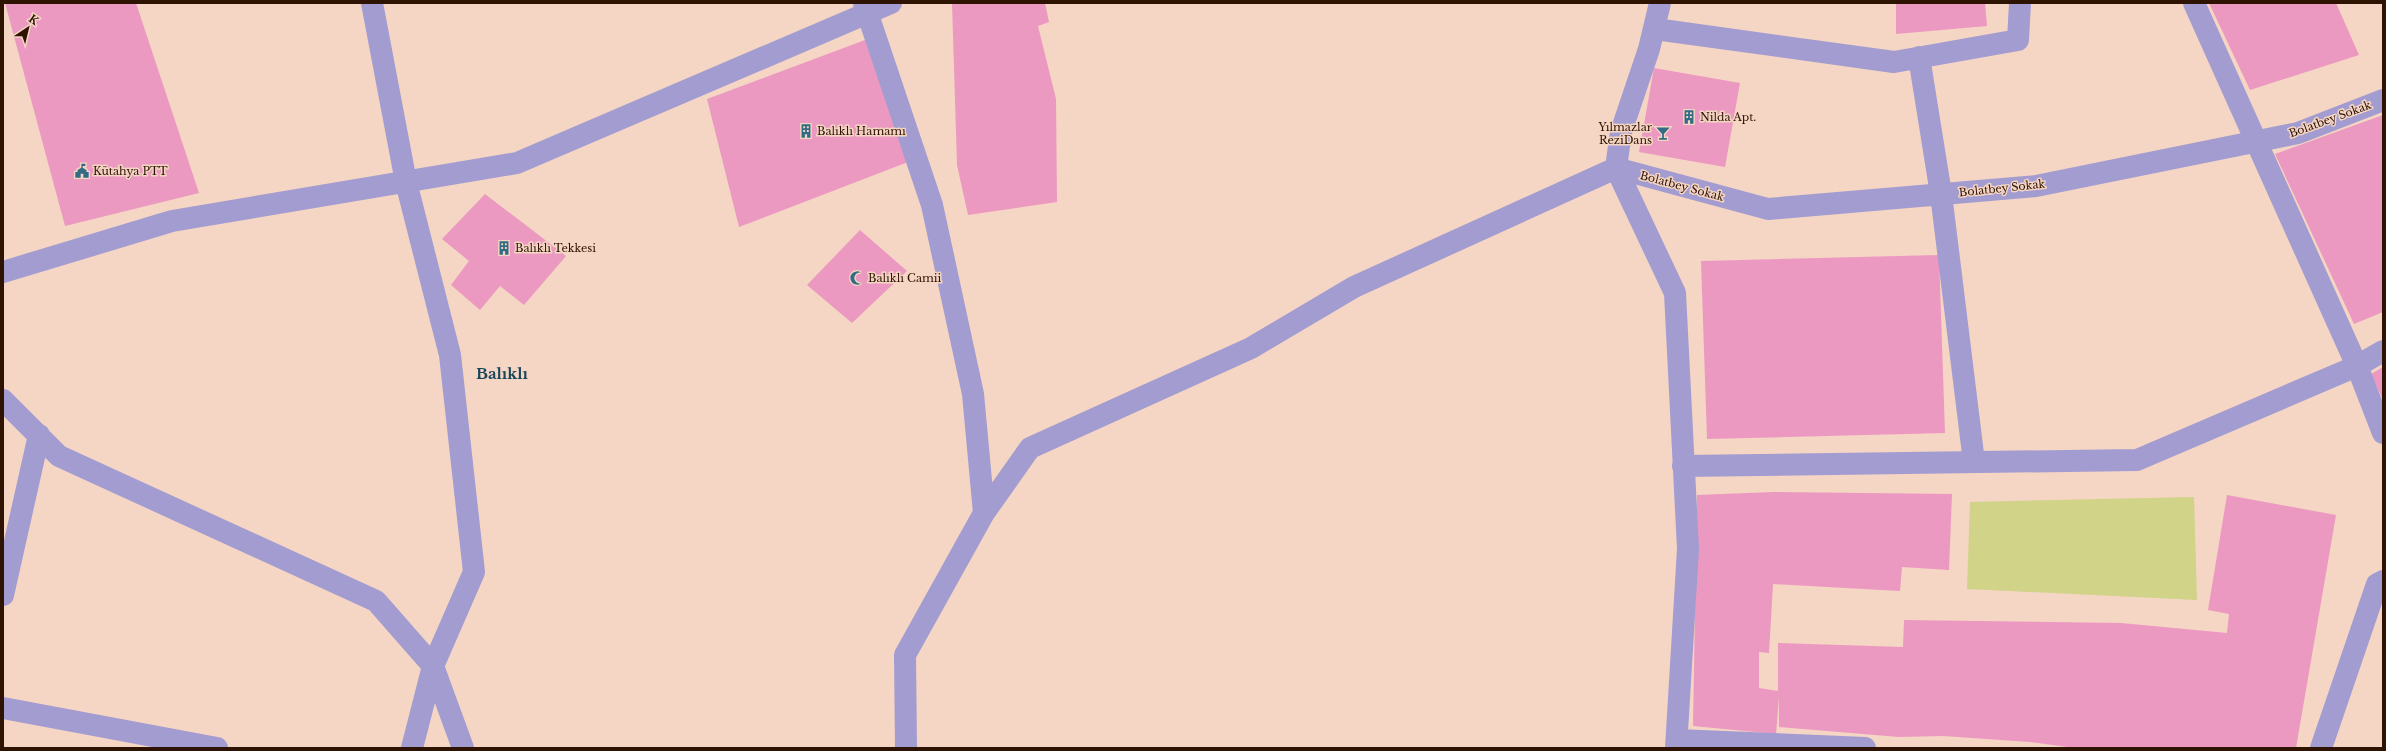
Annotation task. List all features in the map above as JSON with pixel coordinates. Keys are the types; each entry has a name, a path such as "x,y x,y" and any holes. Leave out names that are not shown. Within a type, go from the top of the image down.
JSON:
{"street":[{"path":"372,3 406,182 450,355 474,572 433,666 412,748"},
{"path":"3,272 172,221 517,163 866,8 891,3"},
{"path":"1660,3 1655,28 1621,132 1616,168 1675,293 1688,550 1676,744 1866,748"},
{"path":"1655,28 1894,62 2018,40 2020,3"},
{"path":"2194,3 2357,366 2383,433"},
{"path":"866,8 932,205 973,394 984,513"},
{"path":"1919,57 1941,194 1974,462"},
{"name":"Bolatbey Sokak","path":"1616,168 1768,209 2036,186 2298,133 2383,100"},
{"path":"906,748 905,655 984,513 1030,448 1251,348 1354,287 1616,168"},
{"path":"1683,466 2137,460 2357,366 2383,351"},
{"path":"3,400 59,456 376,601 433,666 463,748"},
{"path":"3,595 39,435"},
{"path":"2321,748 2377,584 2383,581"},
{"path":"3,708 217,748"}],"green space":[{"path":"2194,497 2197,600 1967,589 1970,502"}],"building":[{"path":"5,3 136,3 199,193 65,226"},
{"path":"952,3 1045,3 1049,22 1038,26 1056,99 1057,202 968,215 957,165"},
{"path":"1896,3 1985,3 1987,26 1896,34"},
{"path":"2209,3 2336,3 2359,55 2250,90"},
{"name":"Balıklı Hamamı","path":"865,40 908,162 739,227 707,99"},
{"name":"Nilda Apt.","path":"1654,68 1740,83 1725,167 1639,152"},
{"path":"2383,115 2383,312 2354,324 2275,154"},
{"name":"Balıklı Tekkesi","path":"485,194 566,256 524,305 500,286 480,310 451,285 469,261 442,239"},
{"name":"Balıklı Camii","path":"860,230 907,271 852,323 807,285"},
{"path":"1939,255 1945,433 1707,439 1701,261"},
{"path":"2383,367 2383,400 2371,374"},
{"path":"1773,492 1952,494 1949,570 1902,567 1900,591 1773,584 1769,653 1759,652 1759,688 1778,691 1778,643 1903,647 1904,620 2121,623 2227,633 2229,614 2208,610 2227,495 2336,515 2296,748 2075,748 2030,742 1943,736 1899,737 1779,727 1779,697 1776,734 1693,726 1697,495"}],"place":[{"name":"Nilda Apt.","path":"1689,117"},
{"name":"Balıklı Hamamı","path":"806,131"},
{"name":"Yılmazlar ReziDans","path":"1663,133"},
{"name":"Kütahya PTT","path":"82,171"},
{"name":"Balıklı Tekkesi","path":"504,248"},
{"name":"Balıklı Camii","path":"857,278"}],"district":[{"name":"Balıklı","path":"502,374"}]}
